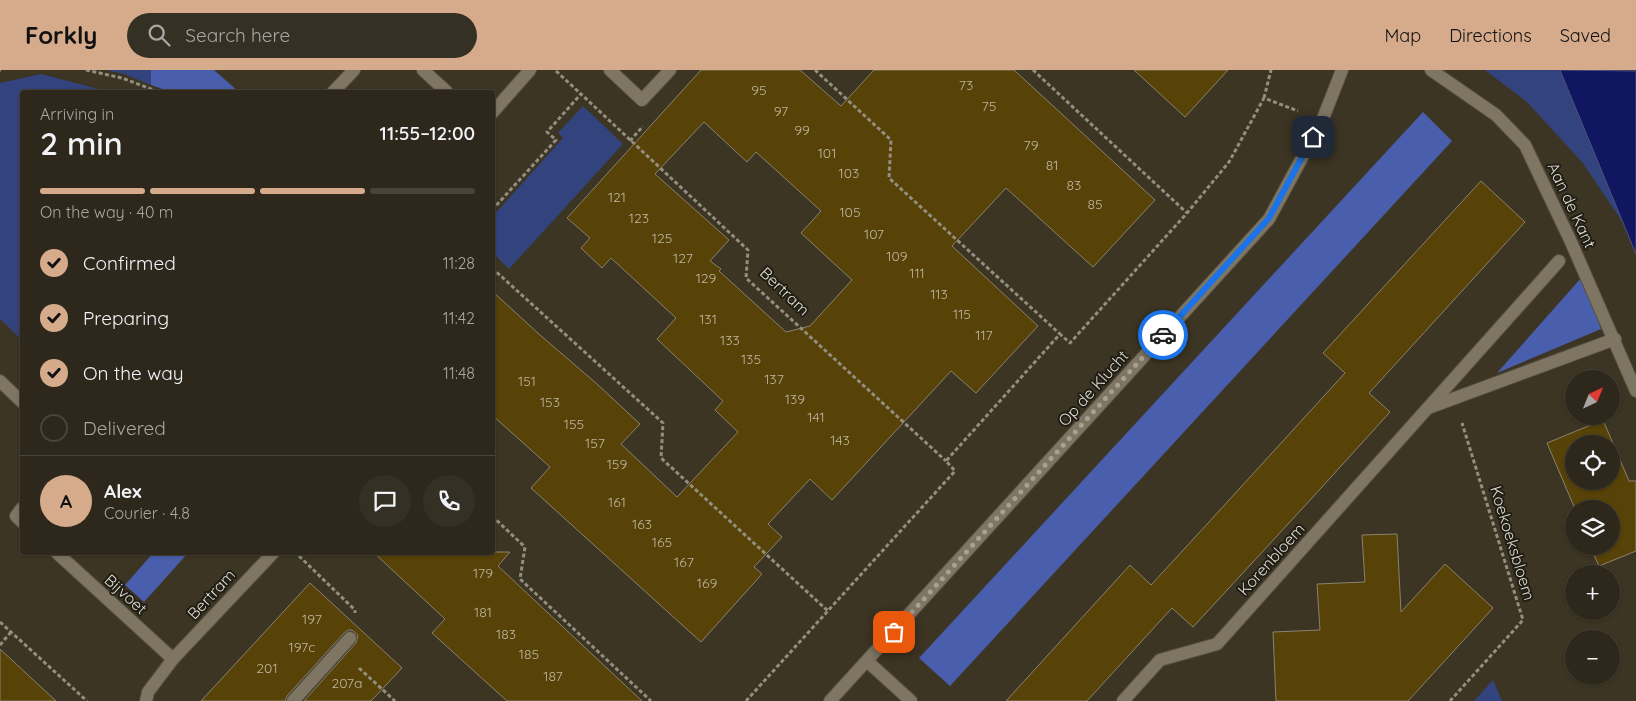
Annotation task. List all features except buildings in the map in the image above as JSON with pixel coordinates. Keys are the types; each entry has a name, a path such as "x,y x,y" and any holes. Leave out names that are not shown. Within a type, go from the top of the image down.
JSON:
{"street":[{"path":"335,90 354,70"},
{"path":"423,70 446,90"},
{"path":"495,110 530,70"},
{"path":"610,70 642,100 670,70"},
{"name":"Op de Klucht","path":"830,701 1269,218 1322,121 1342,70"},
{"name":"Aan de Kant","path":"1431,70 1496,115 1525,144 1615,339 1636,391"},
{"name":"Korenbloem","path":"1123,701 1160,660 1218,644 1559,261"},
{"name":"Korenbloem","path":"1426,409 1615,339"},
{"path":"0,381 20,400"},
{"name":"Bijvoet","path":"59,555 173,659"},
{"name":"Bertram","path":"146,701 148,692 173,659 271,555"},
{"path":"293,701 350,638"},
{"path":"867,661 911,701"}],"path":[{"path":"86,70 122,78 154,90"},
{"name":"Bertram","path":"555,70 748,250 746,278 946,461"},
{"path":"815,70 891,140 890,178 1070,343 1187,213 1229,162 1264,98 1271,70"},
{"path":"1033,70 1187,213"},
{"path":"495,207 556,140 547,132 581,94"},
{"path":"1264,98 1322,121"},
{"path":"495,271 663,423 661,458 828,611"},
{"path":"746,701 955,470 946,461 1060,334"},
{"name":"Koekoeksbloem","path":"1450,701 1523,620 1454,399"},
{"path":"495,519 525,547 520,579 651,701"},
{"path":"298,555 355,610 350,638"},
{"path":"0,622 87,701"},
{"path":"0,645 11,632"},
{"path":"339,650 395,701"}],"shaded area":[{"path":"106,70 151,70 151,85 124,74"},
{"path":"151,70 214,70 237,90 165,90 151,85"},
{"path":"1485,70 1560,70 1624,224 1582,162 1527,102"},
{"path":"1560,70 1636,71 1636,254"},
{"path":"41,74 102,90 20,90 20,338 0,319 0,83"},
{"path":"583,106 623,144 509,269 495,255 495,214 563,138 558,133"},
{"path":"1423,112 1452,141 950,686 919,658"},
{"path":"1582,277 1601,329 1497,373"},
{"path":"151,555 186,555 144,602 125,585"},
{"path":"1493,680 1502,701 1474,701"}],"way so far":[{"path":"894,632 1163,335"}],"route":[{"path":"1163,335 1269,218 1313,137"}]}
